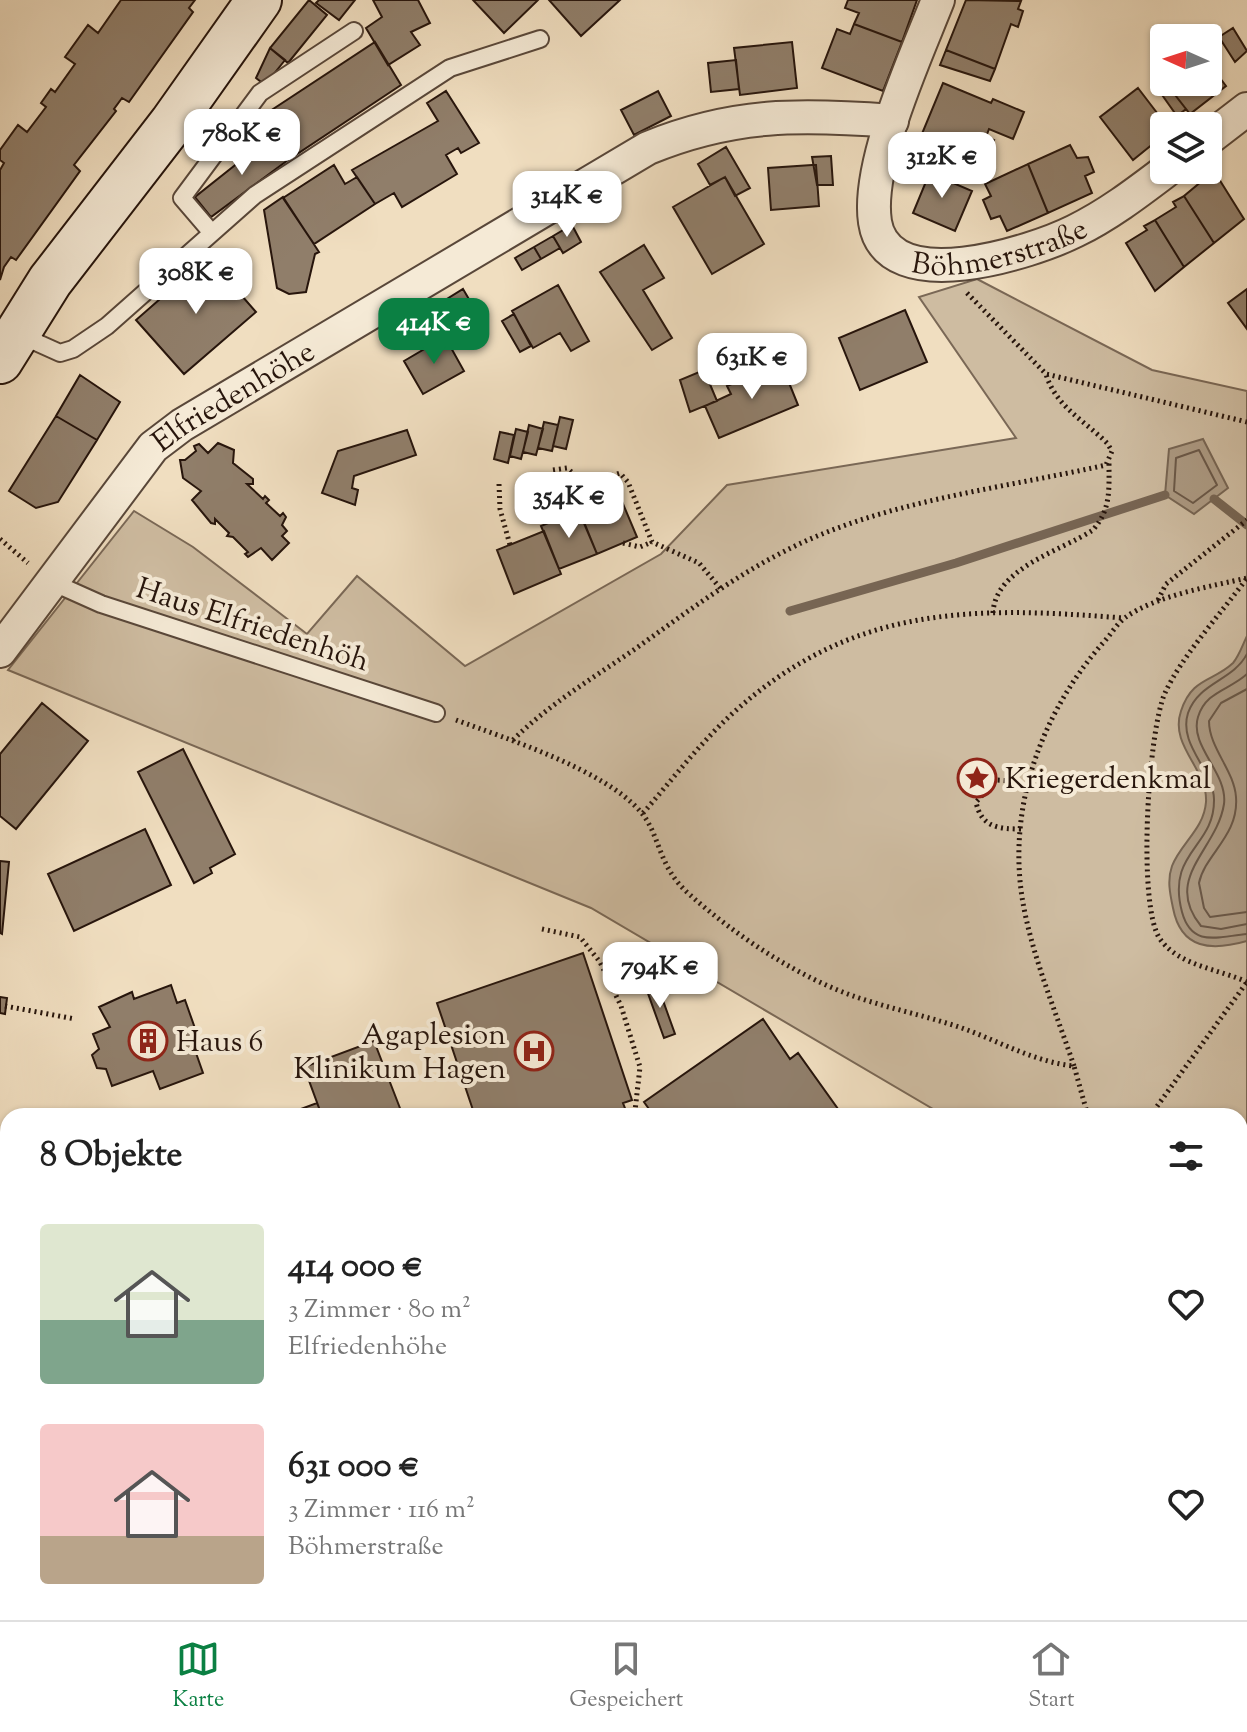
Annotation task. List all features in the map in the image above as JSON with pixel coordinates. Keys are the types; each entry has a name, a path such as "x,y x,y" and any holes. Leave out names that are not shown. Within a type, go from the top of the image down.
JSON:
{"main road":[{"path":"5,340 259,0"}],"street":[{"name":"Böhmerstraße","path":"938,0 892,121 880,170 875,224 882,241 900,256 919,264 949,265 1014,255 1075,231 1150,182"},
{"path":"1222,128 1247,109"},
{"name":"Elfriedenhöhe","path":"0,651 44,575 153,447 182,425 648,148 685,133 767,116 806,115 892,121"}],"lane":[{"path":"212,233 182,198 260,93 354,31"},
{"path":"5,340 60,353 73,349 107,326 255,195 450,68 540,39"},
{"name":"Haus Elfriedenhöh","path":"44,575 101,604 436,713"}],"path":[{"path":"949,265 970,297 1046,374 1050,390 1112,451 1109,462 1109,507 1103,518 1093,530 1009,579 998,592 993,613"},
{"path":"1046,374 1247,422"},
{"path":"513,740 532,721 721,589 785,551 867,518 1109,462"},
{"path":"553,470 567,468 585,484 620,473 628,482 652,542 699,563 721,589"},
{"path":"533,476 556,519"},
{"path":"499,484 500,509 510,545"},
{"path":"1158,601 1166,584 1247,520"},
{"path":"0,539 44,575"},
{"path":"623,543 640,547 652,542"},
{"path":"1086,1108 1022,901 1021,829 1034,760 1059,700 1124,618 1158,601 1247,578"},
{"path":"1156,1108 1247,982 1183,959 1171,950 1152,922 1147,879 1156,716 1167,689 1247,578"},
{"path":"643,813 731,715 802,660 893,623 936,615 993,613 1124,618"},
{"path":"436,713 513,740 574,767 627,799 643,813 674,880 757,944 809,975 857,998 958,1027 1045,1061 1074,1066"},
{"path":"1021,829 993,827 984,821 976,802 996,780 1012,781 1028,790"},
{"path":"542,929 580,937 600,962 621,1006 640,1067 635,1108"},
{"path":"5,1006 75,1019"}],"shaded area":[{"path":"977,279 1152,370 1247,391 1247,1108 931,1108 591,908 8,670 134,511 193,547 307,634 357,576 465,666 661,554 727,485 1016,438 919,297"}],"water":[{"path":"1203,439 1228,488 1194,514 1165,495 1169,449"},
{"path":"1247,636 1247,941 1210,946 1191,940 1183,932 1177,922 1170,892 1172,866 1197,828 1206,802 1205,790 1184,746 1179,724 1181,711 1191,692 1233,663"}],"building":[{"path":"121,0 195,0 189,8 193,12 129,102 122,98 114,109 116,111 74,165 80,171 16,260 11,257 0,280 0,170 4,163 0,160 0,150 18,125 27,132 46,107 41,103 51,89 55,92 75,64 65,57 88,25 98,33"},
{"path":"309,0 327,15 288,63 270,48"},
{"path":"319,0 355,0 339,20 316,3"},
{"path":"373,0 418,0 430,23 411,32 420,45 388,65 366,28 382,17"},
{"path":"473,0 538,0 504,33"},
{"path":"549,0 620,0 581,36"},
{"path":"848,0 917,0 902,42 854,24 859,13 845,8"},
{"path":"966,0 1021,1 1018,9 1023,11 1018,27 1011,24 995,69 946,50"},
{"path":"854,24 902,42 883,91 822,68 837,29 850,34"},
{"path":"1233,28 1247,51 1235,62 1222,42 1222,35"},
{"path":"375,42 401,85 288,160 261,117"},
{"path":"792,42 797,88 740,95 734,48"},
{"path":"270,48 285,60 265,85 256,78"},
{"path":"946,50 995,69 990,81 940,65"},
{"path":"736,60 739,89 711,92 708,63"},
{"path":"943,83 991,103 993,99 1024,112 1013,139 989,129 986,137 994,140 983,164 977,161 970,176 914,153"},
{"path":"1138,88 1156,112 1150,112 1150,146 1133,160 1100,117"},
{"path":"446,91 479,143 461,153 458,148 446,155 457,174 402,207 394,193 375,204 352,170 438,121 427,103"},
{"path":"658,91 671,116 634,135 621,110"},
{"path":"1163,96 1176,96 1186,109 1174,112"},
{"path":"1176,96 1213,96 1193,112 1188,112"},
{"path":"273,135 288,160 211,217 195,197"},
{"path":"1070,145 1077,158 1088,157 1094,172 1085,176 1092,193 1048,213 1028,164"},
{"path":"726,147 750,188 735,196 725,177 710,185 698,164"},
{"path":"831,156 833,185 817,185 812,157"},
{"path":"1028,164 1048,213 1007,231 1000,216 991,219 983,200 991,196 985,184"},
{"path":"334,165 345,184 357,177 375,204 314,244 283,198"},
{"path":"816,165 819,206 771,210 768,168"},
{"path":"932,167 948,174 946,180 972,191 955,231 913,213"},
{"path":"725,177 764,244 712,274 673,207"},
{"path":"1198,184 1222,184 1244,219 1214,243 1184,196"},
{"path":"1184,196 1214,243 1184,267 1155,220 1176,207 1173,202"},
{"path":"283,197 319,252 315,254 306,292 289,294 277,288 264,210"},
{"path":"1155,220 1184,267 1155,291 1126,243 1147,230 1144,226"},
{"path":"572,225 581,242 563,253 553,236"},
{"path":"553,236 560,248 541,259 534,247"},
{"path":"644,245 664,278 643,290 672,338 652,350 600,272"},
{"path":"534,247 541,259 522,270 515,258"},
{"path":"208,257 256,312 184,374 136,320"},
{"path":"558,285 589,341 571,351 560,333 533,348 512,311"},
{"path":"463,289 480,318 474,321 477,328 449,344 445,337 442,339 429,318 431,313 444,305 442,302"},
{"path":"1247,289 1247,329 1228,303"},
{"path":"905,310 927,362 860,390 839,338"},
{"path":"514,314 531,346 520,352 502,321"},
{"path":"435,328 442,339 428,347 422,336"},
{"path":"445,337 464,371 423,394 404,361"},
{"path":"781,363 798,405 719,438 705,406 731,394 727,386"},
{"path":"704,370 717,401 690,412 680,380"},
{"path":"80,375 120,402 97,440 56,416"},
{"path":"56,416 97,440 58,502 36,508 9,491"},
{"path":"560,417 573,420 566,449 553,446"},
{"path":"544,422 558,425 552,451 538,448"},
{"path":"529,425 543,429 536,455 523,452"},
{"path":"516,429 528,432 521,459 510,456"},
{"path":"407,430 416,455 354,476 352,488 358,490 355,505 322,493 338,451"},
{"path":"500,432 514,435 508,463 494,459"},
{"path":"218,443 234,450 233,463 253,479 253,484 247,484 263,499 265,496 269,500 266,503 280,516 283,513 286,517 282,525 287,531 282,536 289,543 272,560 261,548 248,557 245,554 248,552 233,537 227,536 229,533 215,519 215,524 211,523 192,500 201,491 183,478 180,460 185,460 196,451 194,446 199,444 208,453"},
{"path":"615,485 637,537 597,554 575,502"},
{"path":"579,510 597,554 559,569 541,526"},
{"path":"544,531 561,574 514,594 497,550"},
{"path":"42,703 88,741 16,829 0,816 0,754"},
{"path":"183,749 235,854 210,868 212,873 194,883 138,772"},
{"path":"145,829 171,885 74,931 48,874"},
{"path":"0,861 9,862 2,934 0,933"},
{"name":"Agaplesion Klinikum Hagen","path":"583,953 632,1100 623,1103 625,1108 472,1108 437,1003"},
{"path":"656,981 675,1034 664,1038 645,985"},
{"name":"Haus 6","path":"171,985 177,1003 185,1000 203,1051 196,1053 203,1073 160,1089 153,1071 112,1086 106,1069 97,1068 92,1055 99,1049 93,1034 110,1027 99,1007 132,992 134,999"},
{"path":"0,997 7,998 5,1014 0,1013"},
{"path":"763,1019 790,1059 798,1053 837,1108 648,1108 644,1102"},
{"name":"Agaplesion Klinikum Hagen","path":"374,1041 400,1108 319,1108 304,1067"}],"waterway":[{"path":"790,611 956,563 1165,495"},
{"path":"1214,499 1247,525"}],"place":[{"name":"Kriegerdenkmal","path":"977,778"},
{"name":"Haus 6","path":"148,1041"},
{"name":"Agaplesion Klinikum Hagen","path":"534,1051"}]}
